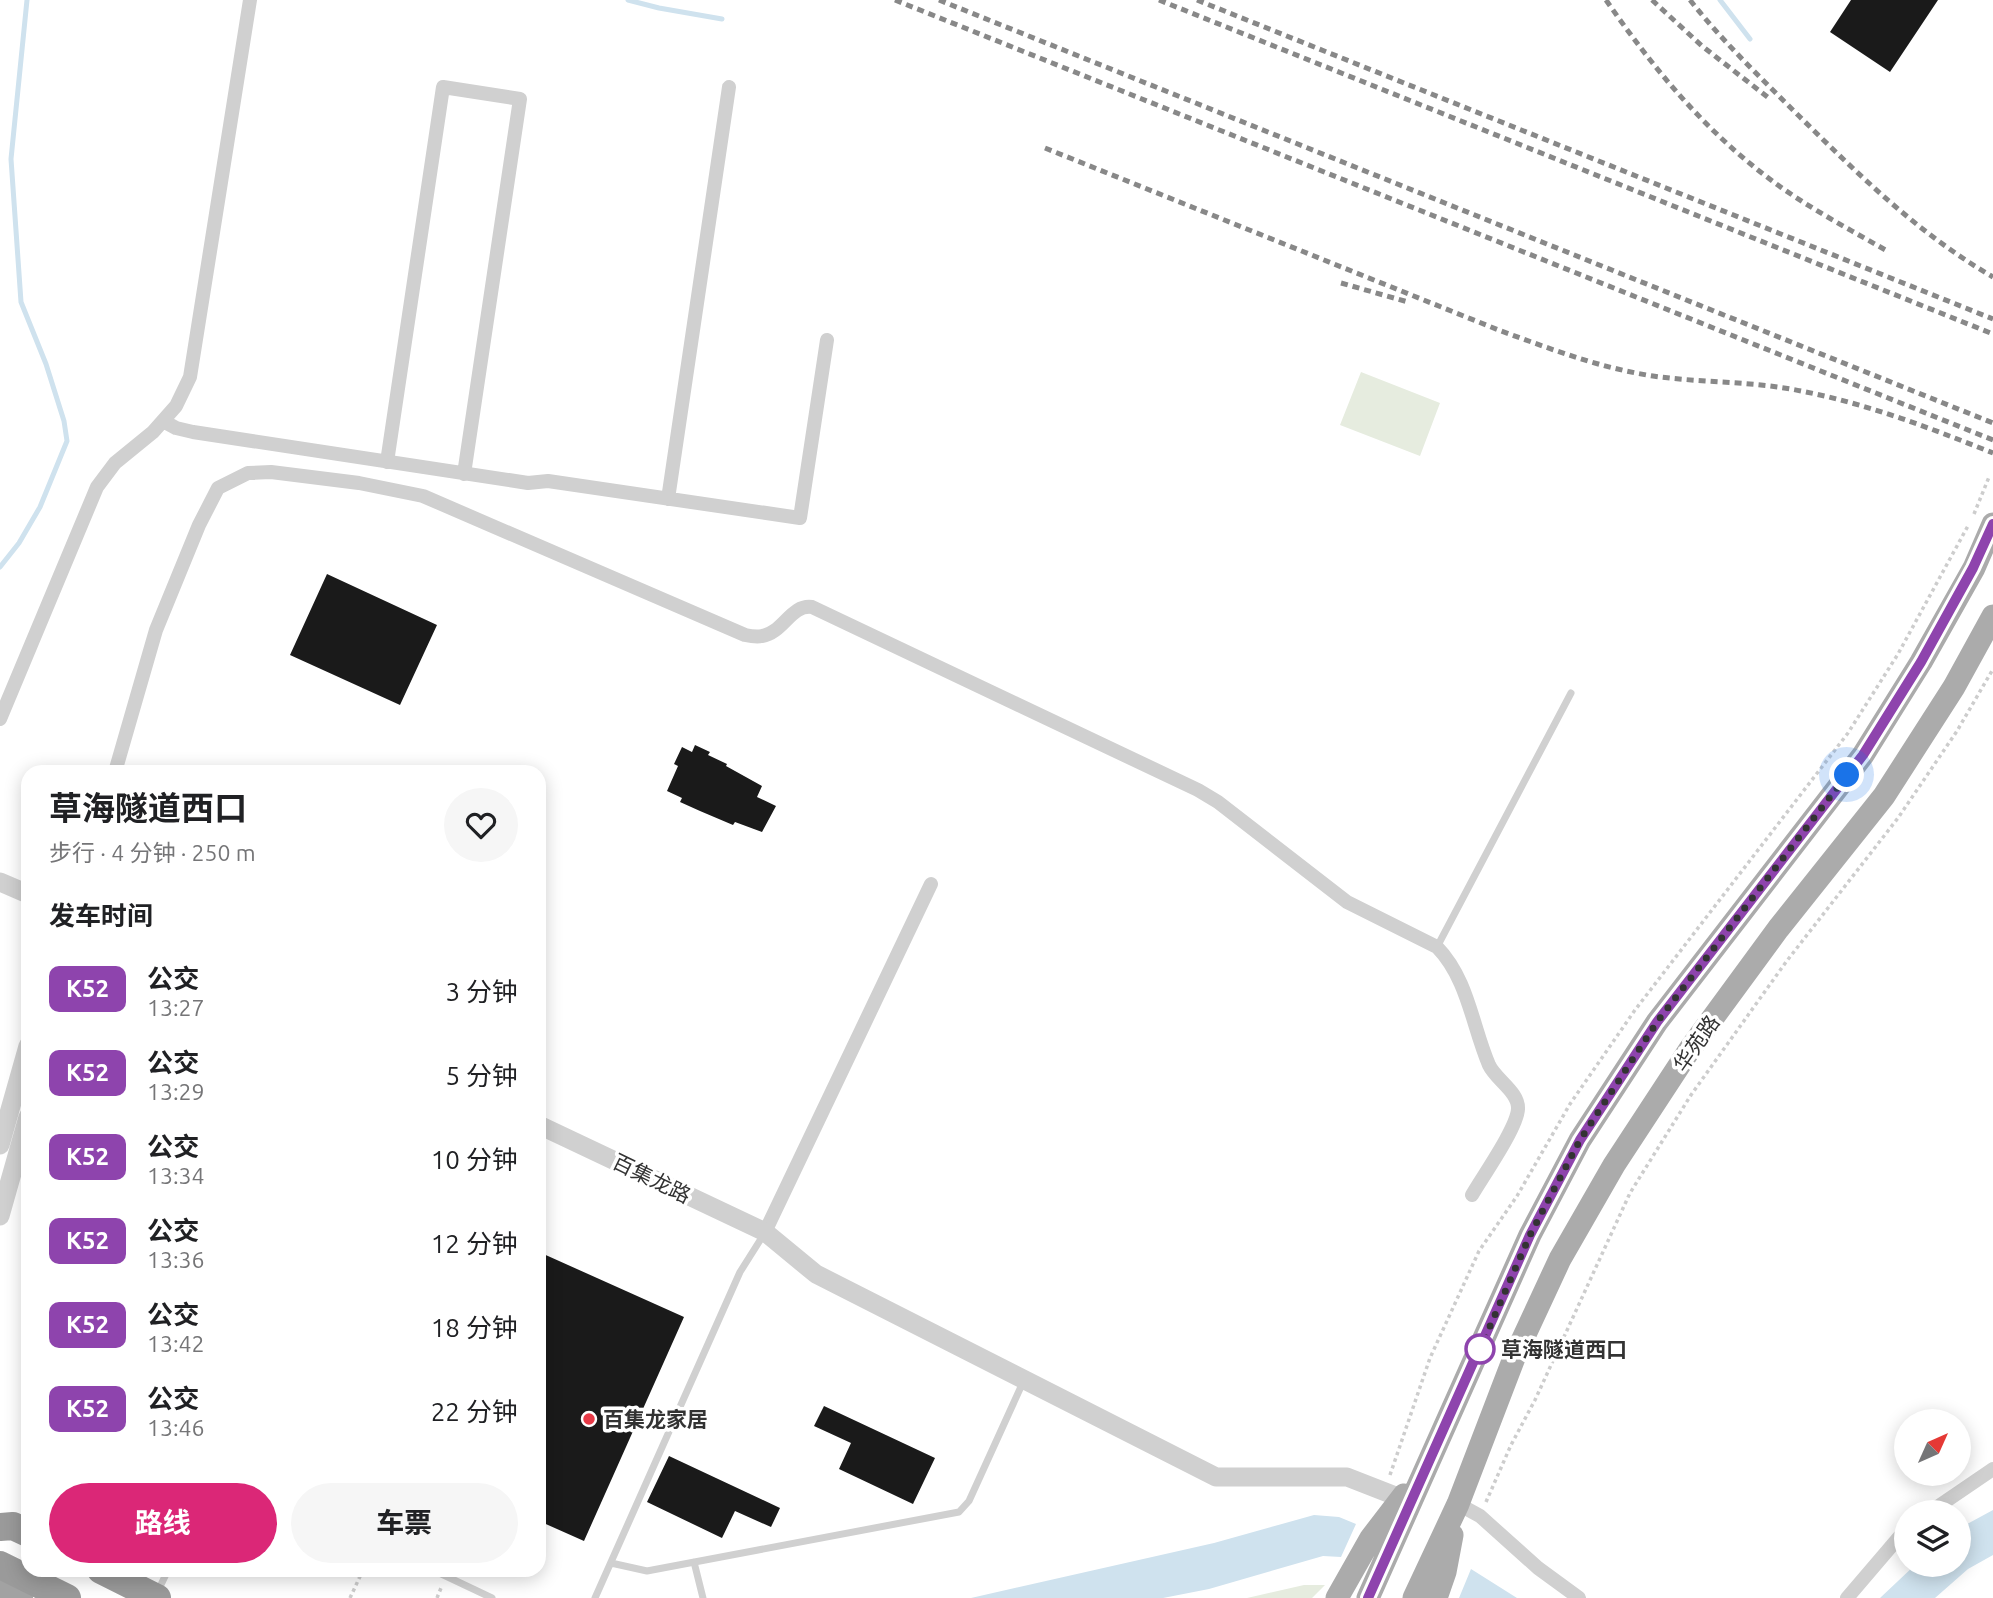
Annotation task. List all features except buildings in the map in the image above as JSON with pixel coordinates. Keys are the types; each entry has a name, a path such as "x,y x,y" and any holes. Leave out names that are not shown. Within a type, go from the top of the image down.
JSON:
{"highway":[{"path":"0,1527 13,1526 21,1530"},
{"path":"0,1565 21,1575"},
{"path":"24,1577 67,1598"},
{"path":"115,1577 156,1597"},
{"path":"0,1587 22,1598"}],"main road":[{"name":"华苑路","path":"1406,1500 1438,1443 1530,1235 1580,1140 1657,1022 1863,755 1928,651 1973,568 1993,524"},
{"name":"华苑路","path":"1458,1504 1514,1358 1560,1259 1614,1165 1690,1049 1778,929 1884,796 1954,687 1993,616"},
{"path":"1337,1598 1371,1538 1406,1500"},
{"path":"1368,1598 1406,1500"},
{"path":"1414,1598 1458,1504"},
{"path":"1436,1598 1445,1572 1458,1504"}],"street":[{"path":"0,719 97,487 115,463 176,406 190,377 250,0"},
{"path":"387,462 443,87 456,89 520,99 464,474"},
{"path":"667,499 729,87"},
{"path":"163,421 193,432 464,474 528,483 548,481 800,518 827,340"},
{"path":"117,765 156,630 199,524 218,488 248,473 264,471 359,483 423,496 745,635 768,635 797,610 804,606 812,607 1198,790 1218,802 1347,901 1437,947 1459,976 1490,1068 1515,1098 1518,1106 1516,1121 1472,1195"},
{"path":"0,882 21,891"},
{"path":"765,1233 931,884"},
{"path":"0,1144 21,1070"},
{"name":"百集龙路","path":"546,1128 765,1233 816,1274 1216,1477 1347,1477 1406,1500"},
{"path":"0,1216 21,1142"},
{"path":"1948,1500 1993,1469"},
{"path":"1458,1504 1480,1516 1538,1568 1579,1598"},
{"path":"1847,1598 1894,1544"}],"lane":[{"path":"1437,947 1571,693"},
{"path":"595,1598 740,1272 765,1233"},
{"path":"611,1563 647,1572 959,1512 969,1501 1024,1380"},
{"path":"694,1562 703,1598"},
{"path":"156,1597 165,1577"},
{"path":"448,1577 492,1598"}],"path":[{"path":"1480,1516 1511,1445 1535,1400 1637,1182 1699,1083 1786,961 1898,818 1957,731 1993,668"},
{"path":"350,1598 360,1577"}],"shaded area":[{"path":"1361,372 1440,403 1420,456 1340,425"},
{"path":"1304,1585 1325,1585 1312,1598 1247,1598"}],"water":[{"path":"1993,1510 1993,1555 1971,1567 1971,1522"},
{"path":"1314,1515 1339,1517 1356,1524 1341,1557 1323,1556 1209,1589 1163,1598 971,1598 1214,1543"},
{"path":"1471,1569 1517,1598 1459,1598"},
{"path":"1902,1577 1959,1577 1935,1598 1880,1598"}],"waterway":[{"path":"0,567 19,543 40,507 67,441 64,421 46,364 21,302 11,159 27,0"},
{"path":"628,0 722,19"},
{"path":"1720,0 1750,39"}],"railway":[{"path":"895,0 1993,440"},
{"path":"939,0 1993,423"},
{"path":"1159,0 1993,334"},
{"path":"1197,0 1993,319"},
{"path":"1606,0 1642,50 1681,97 1747,161 1828,218 1889,252"},
{"path":"1652,0 1702,46 1770,99"},
{"path":"1690,0 1743,60 1868,182 1915,223 1993,277"},
{"path":"1045,148 1501,331 1576,357 1653,376 1765,385 1826,396 1898,418 1993,453"},
{"path":"1341,283 1408,302"}],"bus line":[{"name":"K52","path":"1368,1598 1530,1235 1580,1140 1657,1022 1863,755 1921,662 1973,568 1993,524"}],"place":[{"name":"草海隧道西口","path":"1480,1349"},
{"name":"百集龙家居","path":"589,1419"}],"route":[{"path":"1480,1349 1530,1235 1580,1140 1657,1022 1847,775"}]}
